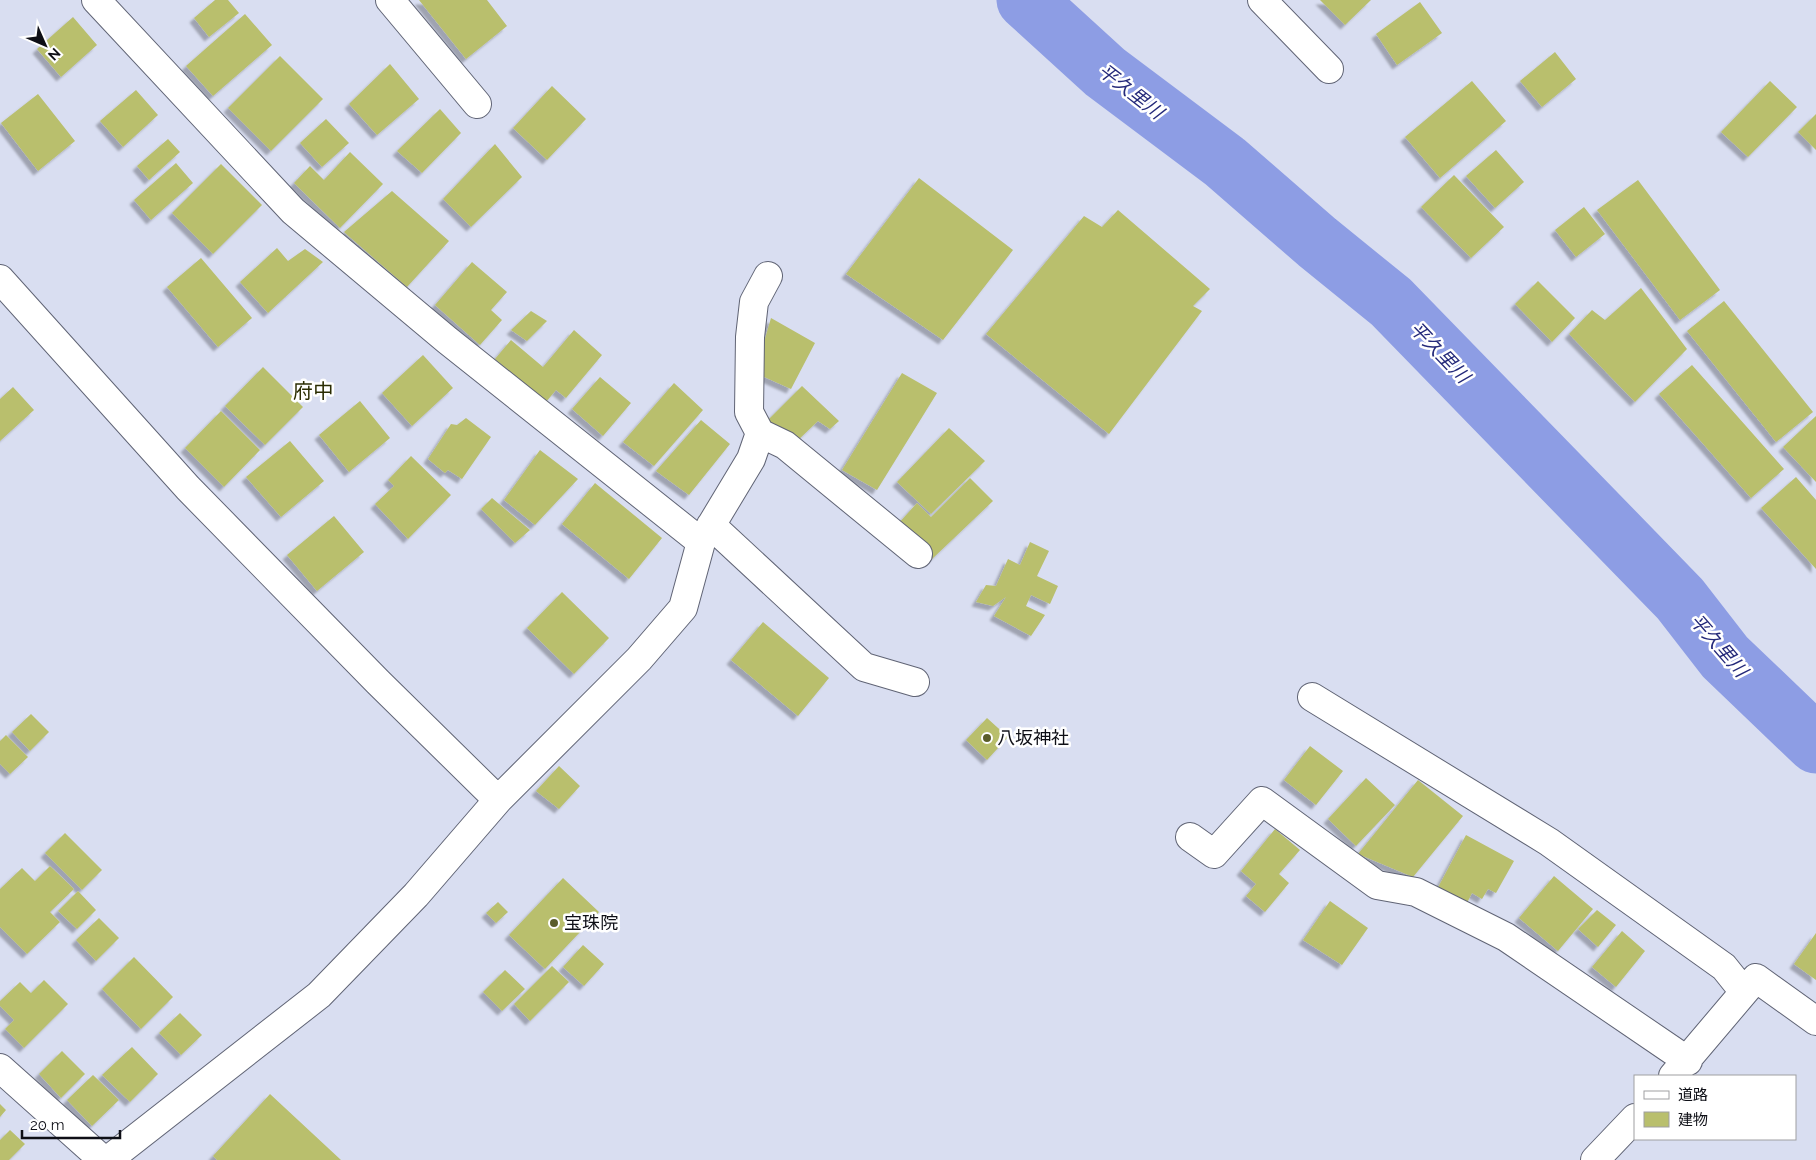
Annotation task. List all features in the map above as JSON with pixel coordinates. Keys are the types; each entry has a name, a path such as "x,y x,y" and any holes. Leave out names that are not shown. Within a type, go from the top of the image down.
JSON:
{"street":[{"path":"96,0 293,212 447,340 706,534 864,666 915,682"},
{"path":"390,0 477,104"},
{"path":"1264,1 1329,69"},
{"path":"768,276 754,302 750,336 749,412 760,433 785,445 918,554"},
{"path":"0,279 188,488 378,682 498,800"},
{"path":"108,1160 319,995 416,894 498,800 639,659 683,608 706,534 751,459 760,433"},
{"path":"1312,697 1548,842 1724,967 1744,992"},
{"path":"1190,837 1214,854 1262,801 1377,885 1416,892 1506,937 1681,1068 1756,978 1816,1021"},
{"path":"0,1068 103,1160"},
{"path":"1595,1160 1634,1119"}],"building":[{"path":"215,0 228,0 239,13 209,37 194,18"},
{"path":"419,0 487,0 507,26 466,59"},
{"path":"1320,0 1371,0 1345,25"},
{"path":"1420,2 1442,33 1397,65 1376,34"},
{"path":"245,14 272,45 213,96 186,66"},
{"path":"73,17 97,45 61,77 37,49"},
{"path":"1555,52 1576,79 1542,107 1520,81"},
{"path":"280,56 323,99 271,151 228,108"},
{"path":"390,64 419,99 377,135 349,104"},
{"path":"1472,81 1506,121 1440,178 1405,137"},
{"path":"1770,81 1797,107 1748,157 1721,132"},
{"path":"552,86 586,119 547,160 513,128"},
{"path":"136,90 158,115 123,147 100,121"},
{"path":"38,94 75,141 38,171 1,123"},
{"path":"440,109 461,133 422,173 397,151"},
{"path":"1816,114 1816,150 1798,132"},
{"path":"326,119 349,143 322,167 300,143"},
{"path":"168,139 180,152 149,180 137,166"},
{"path":"495,144 522,177 471,227 443,199"},
{"path":"1496,150 1524,182 1495,208 1466,176"},
{"path":"350,152 383,184 340,228 294,183 310,166 324,180"},
{"path":"176,163 193,183 151,220 134,200"},
{"path":"221,164 262,205 213,254 172,213"},
{"path":"1454,175 1504,227 1471,258 1421,207"},
{"path":"919,178 1013,250 943,340 846,274"},
{"path":"1638,180 1720,290 1680,320 1597,210"},
{"path":"392,191 449,241 407,287 344,232"},
{"path":"1584,207 1605,234 1576,257 1555,230"},
{"path":"1118,210 1210,289 1193,306 1202,311 1109,434 986,334 1084,216 1102,227"},
{"path":"277,248 288,261 305,249 323,262 268,313 240,282"},
{"path":"201,258 252,318 218,347 167,287"},
{"path":"472,262 507,292 491,310 502,320 480,345 435,305"},
{"path":"1538,281 1575,318 1552,342 1515,304"},
{"path":"1641,288 1687,349 1635,402 1569,334 1592,310 1605,320"},
{"path":"1724,301 1813,412 1776,442 1687,331"},
{"path":"531,311 547,321 527,341 511,330"},
{"path":"771,318 815,343 791,389 755,373"},
{"path":"574,330 602,355 566,398 556,390 546,402 495,359 511,340 543,367"},
{"path":"423,355 453,388 412,426 382,393"},
{"path":"1692,365 1784,469 1751,498 1659,394"},
{"path":"263,367 303,407 265,445 225,406"},
{"path":"902,373 937,393 877,490 842,470"},
{"path":"600,377 631,403 603,436 572,409"},
{"path":"674,383 703,410 654,466 623,442"},
{"path":"802,386 839,421 830,429 818,421 795,443 768,420"},
{"path":"13,387 34,410 0,441 0,399"},
{"path":"360,401 390,438 349,472 319,435"},
{"path":"221,411 260,450 224,487 185,448"},
{"path":"1816,416 1816,482 1783,447"},
{"path":"466,418 491,437 462,479 448,470 445,473 428,459 451,424 457,425"},
{"path":"701,420 730,444 689,495 656,471"},
{"path":"949,428 985,461 931,514 897,482"},
{"path":"290,441 324,481 281,517 246,477"},
{"path":"540,450 578,479 535,525 504,500"},
{"path":"411,456 451,495 408,539 375,504 394,486 388,480"},
{"path":"1796,477 1816,500 1816,569 1761,508"},
{"path":"970,478 993,501 932,559 898,524 917,503 931,517"},
{"path":"595,483 662,538 629,579 562,524"},
{"path":"492,498 530,530 515,543 481,509"},
{"path":"334,516 364,552 317,591 287,555"},
{"path":"1030,542 1049,551 1037,576 1058,586 1050,604 1031,595 1026,606 1045,615 1031,636 994,616 1006,597 993,606 976,602 986,585 996,586 1008,559 1020,565"},
{"path":"562,592 609,638 574,674 527,628"},
{"path":"763,622 829,678 798,716 731,660"},
{"path":"31,714 49,732 30,751 12,732"},
{"name":"八坂神社","path":"987,718 1008,737 987,760 966,740"},
{"path":"6,735 28,757 10,774 0,764 0,741"},
{"path":"1310,746 1343,771 1316,805 1284,780"},
{"path":"559,766 580,786 559,809 536,791"},
{"path":"1366,778 1395,805 1356,846 1328,819"},
{"path":"1418,780 1463,816 1413,877 1358,854"},
{"path":"1275,829 1300,850 1279,874 1289,883 1265,912 1246,896 1256,884 1241,871"},
{"path":"65,833 102,870 82,890 45,853"},
{"path":"1466,835 1514,861 1496,893 1488,889 1482,899 1472,893 1464,909 1435,893"},
{"path":"50,866 74,889 50,912 60,922 27,954 0,927 0,889 22,868 35,881"},
{"path":"1554,876 1593,909 1558,951 1519,918"},
{"name":"宝珠院","path":"563,878 599,912 545,969 509,935"},
{"path":"78,891 96,910 77,929 58,911"},
{"path":"1330,901 1368,928 1342,965 1303,940"},
{"path":"498,902 508,912 496,923 486,913"},
{"path":"1597,910 1616,925 1598,947 1578,929"},
{"path":"99,918 119,938 96,961 76,940"},
{"path":"1622,931 1645,951 1616,987 1592,967"},
{"path":"1816,933 1816,980 1794,964"},
{"path":"583,945 604,964 584,986 563,967"},
{"path":"134,957 173,997 141,1029 102,989"},
{"path":"552,966 569,982 530,1021 514,1004"},
{"path":"505,970 525,989 502,1011 483,992"},
{"path":"44,980 68,1004 24,1048 5,1029 14,1020 0,1006 0,1001 20,982 31,993"},
{"path":"180,1013 202,1035 181,1055 159,1033"},
{"path":"132,1047 158,1074 130,1102 102,1075"},
{"path":"62,1051 85,1074 61,1098 39,1074"},
{"path":"93,1075 119,1100 92,1126 67,1100"},
{"path":"270,1094 341,1160 217,1160 213,1156"},
{"path":"0,1104 6,1110 0,1117"},
{"path":"10,1130 25,1144 9,1160 0,1160 0,1140"}],"waterway":[{"name":"平久里川","path":"1026,0 1105,72 1225,162 1317,242 1391,302 1680,599 1725,657 1816,744"}],"place":[{"name":"八坂神社","path":"987,738"},
{"name":"宝珠院","path":"554,923"}],"district":[{"name":"府中","path":"313,391"}]}
